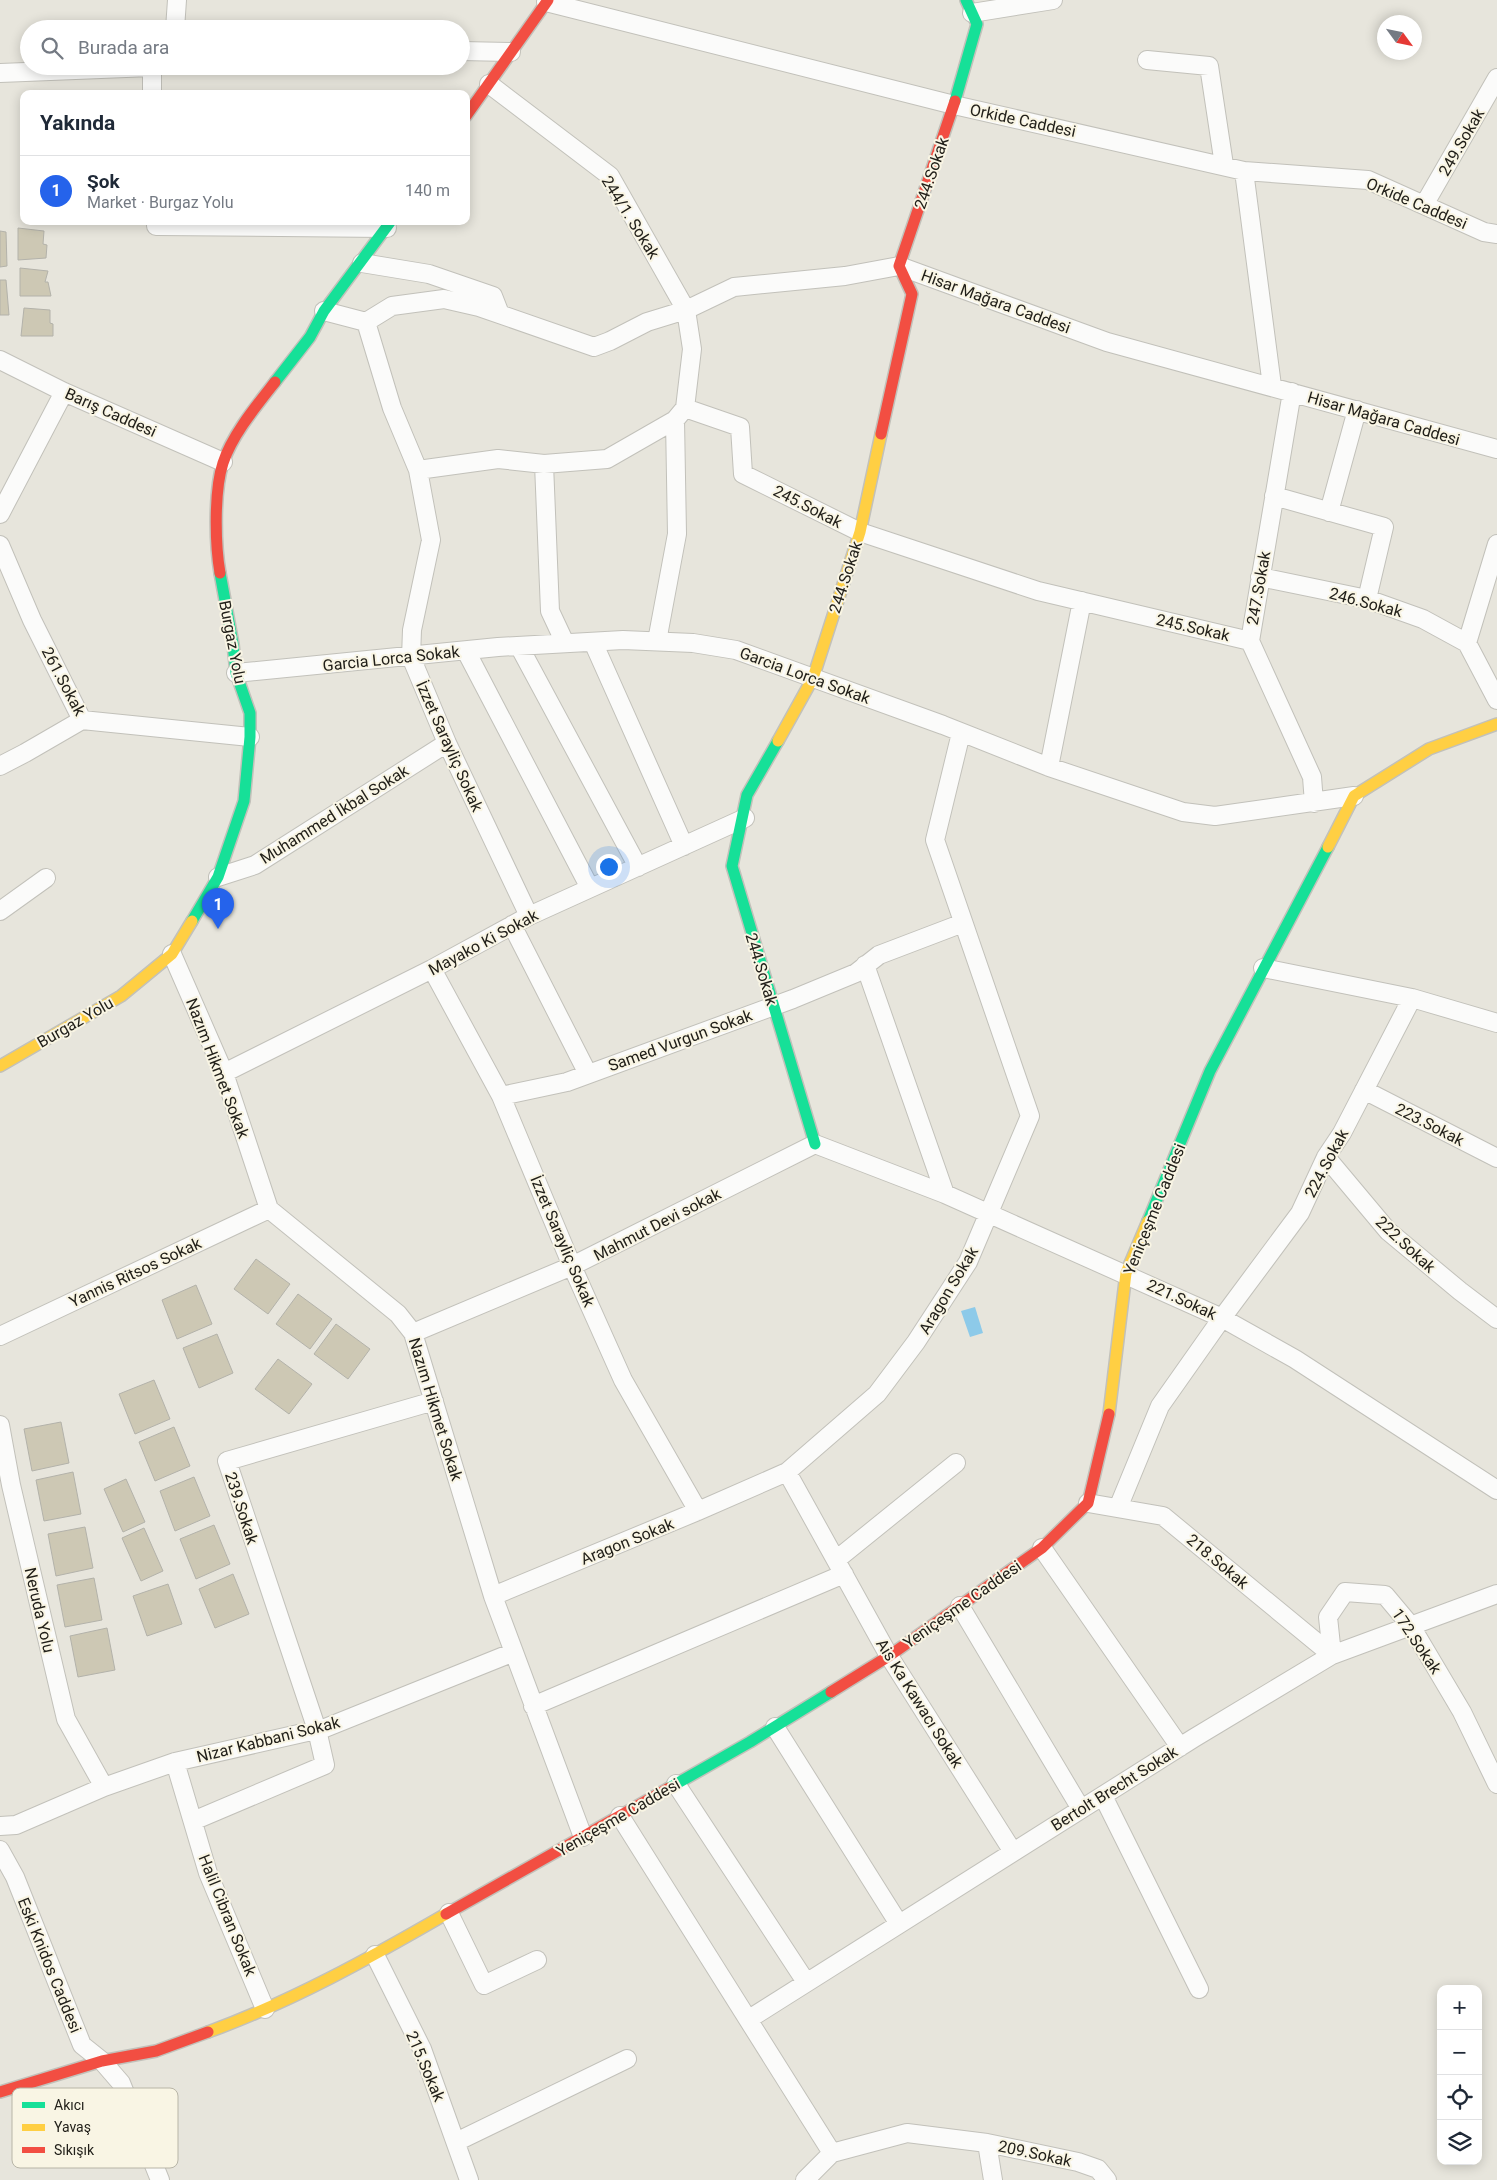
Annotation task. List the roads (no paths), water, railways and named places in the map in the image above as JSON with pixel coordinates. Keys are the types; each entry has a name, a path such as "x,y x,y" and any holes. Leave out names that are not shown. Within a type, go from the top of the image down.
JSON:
{"street":[{"path":"176,20 177,0"},
{"path":"969,6 1053,0"},
{"path":"470,110 547,1"},
{"name":"Orkide Caddesi","path":"547,1 954,106 1244,171 1368,180 1484,232 1497,234"},
{"name":"244.Sokak","path":"815,1144 732,866 744,819 747,795 813,678 860,532 912,294 899,266 954,106 978,24 969,6"},
{"path":"470,51 511,52"},
{"path":"1147,60 1209,66 1224,165"},
{"path":"0,73 20,72"},
{"path":"152,75 152,90"},
{"name":"249.Sokak","path":"1424,205 1497,78"},
{"name":"244/1. Sokak","path":"489,84 610,176 686,310"},
{"path":"1244,171 1272,386"},
{"name":"Burgaz Yolu","path":"0,1066 121,996 172,954 218,877 244,801 250,737 250,713 236,673 220,570 216,496 223,462 247,418 310,337 324,311 362,263 388,225"},
{"path":"362,263 429,274 493,296 500,314"},
{"name":"Hisar Mağara Caddesi","path":"366,322 392,306 444,299 500,314 594,347 647,322 686,310 734,288 845,276 899,266 1107,342 1497,449"},
{"path":"656,641 677,534 680,414 692,348 686,310"},
{"path":"324,311 366,322"},
{"name":"İzzet Sarayliç Sokak","path":"366,322 392,408 418,470 431,540 412,630 411,657 447,744 529,916"},
{"name":"Barış Caddesi","path":"0,360 64,392 223,462"},
{"path":"0,514 64,392"},
{"name":"247.Sokak","path":"1292,392 1250,641 1312,778 1314,803"},
{"path":"1329,512 1357,410"},
{"path":"418,470 498,459 544,464 606,459 680,414"},
{"name":"245.Sokak","path":"680,414 740,427 743,474 860,532 1038,591 1250,641"},
{"path":"544,464 550,611 565,643"},
{"path":"1274,496 1384,527 1367,599"},
{"name":"261.Sokak","path":"0,544 32,620 82,720 250,737"},
{"path":"1497,544 1467,643 1497,700"},
{"name":"246.Sokak","path":"1260,578 1367,599 1423,619 1467,643"},
{"path":"1049,767 1082,601"},
{"name":"Garcia Lorca Sokak","path":"236,673 519,646 594,642 656,641 693,643 736,650 1049,767 1183,812 1215,816 1354,796"},
{"path":"594,642 684,846"},
{"path":"519,646 638,867"},
{"path":"466,651 590,888"},
{"path":"0,766 25,754 82,720"},
{"path":"1354,796 1429,749 1497,724"},
{"name":"Aragon Sokak","path":"493,1596 698,1512 787,1472 877,1394 916,1342 968,1262 1030,1116 935,840 961,733"},
{"name":"Muhammed İkbal Sokak","path":"218,877 255,864 447,744"},
{"name":"Yeniçeşme Caddesi","path":"14,2088 102,2062 156,2051 246,2018 374,1955 583,1838 775,1727 889,1656 1042,1548 1088,1503 1111,1405 1126,1273 1210,1071 1354,796"},
{"name":"Mayako Ki Sokak","path":"224,1073 432,969 529,916 744,819"},
{"path":"0,910 46,878"},
{"name":"Samed Vurgun Sokak","path":"501,1096 567,1082 774,1006 856,973 879,955 963,923"},
{"path":"512,925 588,1074"},
{"name":"Nazım Hikmet Sokak","path":"172,954 224,1073 270,1209 398,1314 413,1333 493,1596 583,1838"},
{"path":"865,966 945,1194"},
{"path":"1264,968 1412,998 1497,1023"},
{"name":"İzzet Sarayliç Sokak","path":"432,969 501,1096 572,1266 623,1380 698,1512"},
{"name":"224.Sokak","path":"1118,1508 1160,1406 1300,1213 1326,1158 1412,998"},
{"name":"223.Sokak","path":"1364,1090 1497,1158"},
{"name":"221.Sokak","path":"815,1144 945,1194 1126,1273 1222,1318 1295,1359 1497,1490"},
{"name":"Mahmut Devi sokak","path":"413,1333 572,1266 815,1144"},
{"name":"222.Sokak","path":"1326,1158 1388,1231 1497,1319"},
{"name":"Yannis Ritsos Sokak","path":"0,1336 270,1209"},
{"name":"239.Sokak","path":"317,1730 227,1461 434,1401"},
{"name":"Neruda Yolu","path":"0,1425 11,1485 66,1719 104,1786"},
{"path":"533,1706 840,1567 956,1463"},
{"name":"Ais Ka Kawacı Sokak","path":"787,1472 889,1656 1013,1852"},
{"name":"218.Sokak","path":"1088,1503 1163,1516 1332,1656"},
{"path":"1042,1548 1180,1747"},
{"name":"172.Sokak","path":"1332,1656 1328,1616 1345,1592 1384,1595 1411,1626 1462,1712 1497,1784"},
{"name":"Bertolt Brecht Sokak","path":"749,2019 1180,1747 1332,1656 1497,1594"},
{"path":"960,1606 1081,1809"},
{"name":"Nizar Kabbani Sokak","path":"0,1826 16,1825 104,1786 175,1762 317,1730 514,1652"},
{"path":"775,1727 899,1924"},
{"path":"193,1822 325,1765 317,1730"},
{"name":"Halil Cibran Sokak","path":"175,1762 208,1873 265,2008"},
{"path":"676,1784 806,1982"},
{"path":"1103,1796 1199,1989"},
{"path":"620,1816 832,2153 805,2180"},
{"name":"Eski Knidos Caddesi","path":"0,1850 15,1877 82,2045 102,2062 121,2083 123,2088"},
{"path":"449,1913 484,1984 537,1960"},
{"name":"215.Sokak","path":"374,1955 422,2049 469,2180"},
{"path":"456,2142 627,2059"},
{"name":"Yeniçeşme Caddesi","path":"0,2092 12,2088"},
{"name":"209.Sokak","path":"832,2153 907,2133 987,2143 1078,2162 1098,2169 1107,2180"},
{"path":"987,2143 993,2180"},
{"name":"Eski Knidos Caddesi","path":"155,2168 160,2180"}],"water":[{"path":"975,1307 983,1333 970,1337 961,1311"}],"place":[{"name":"Şok","path":"218,929"}]}
